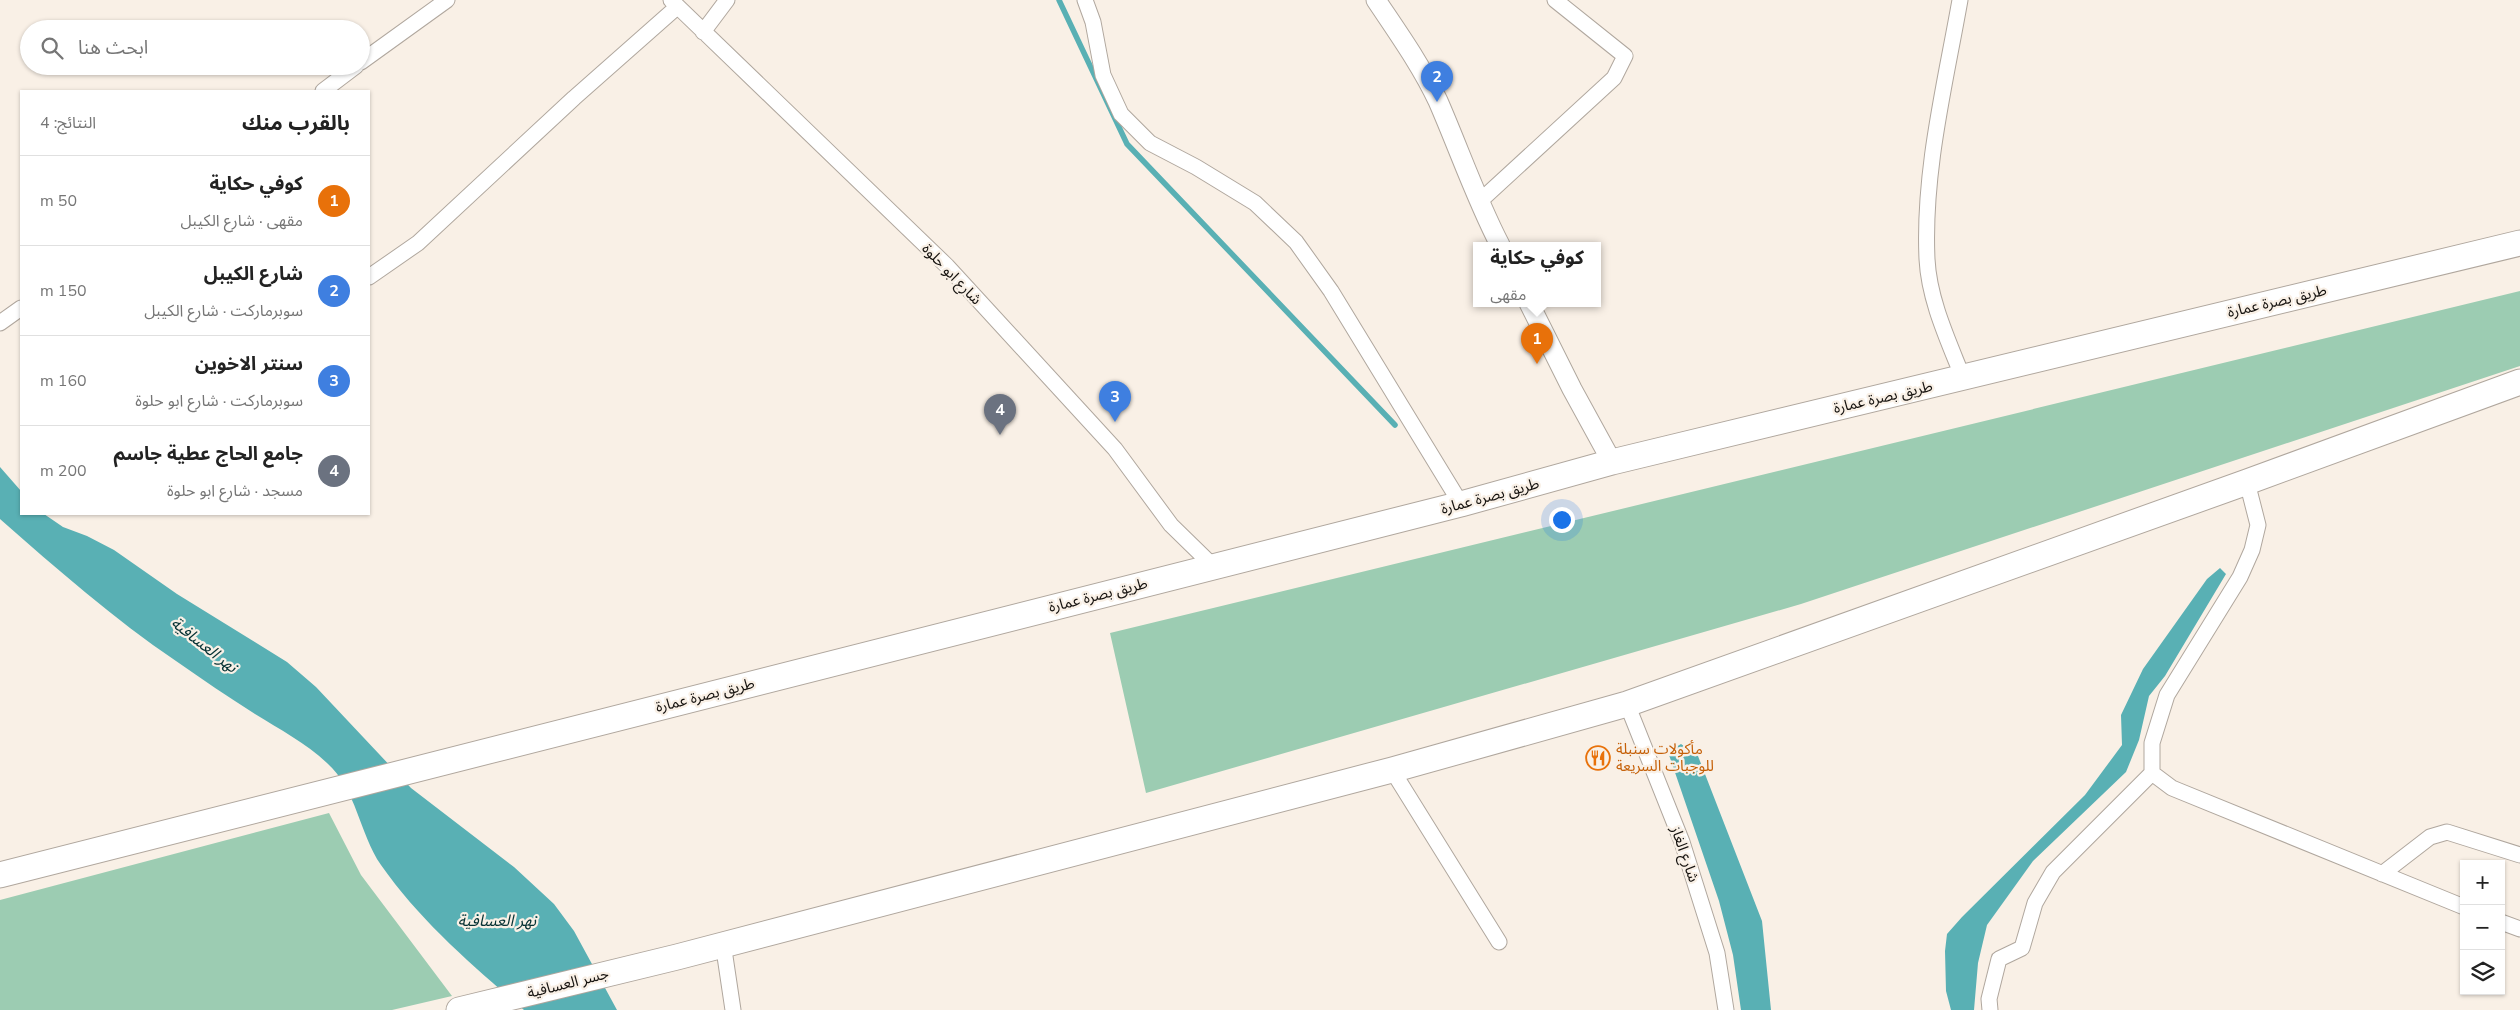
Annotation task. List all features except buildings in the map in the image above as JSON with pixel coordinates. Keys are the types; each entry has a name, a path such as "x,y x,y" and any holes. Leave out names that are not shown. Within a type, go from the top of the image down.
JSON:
{"highway":[{"name":"طريق بصرة عمارة","path":"0,875 1461,504 1612,462 2520,243"},
{"path":"723,943 1392,770 1627,704 2520,382"},
{"name":"جسر العسافية","path":"459,1010 723,943"}],"street":[{"path":"370,56 447,0"},
{"path":"703,32 727,0"},
{"path":"1086,0 1103,75 1121,114 1150,143 1255,203 1296,242 1331,291 1461,504"},
{"path":"1376,0 1415,58 1437,100 1479,202 1499,242"},
{"path":"1479,202 1614,78 1625,56 1555,0"},
{"path":"1960,0 1930,177 1927,260 1938,314 1963,378"},
{"path":"370,276 418,243 674,3"},
{"name":"شارع ابو حلوة","path":"674,3 947,266 1115,449 1171,525 1213,566"},
{"path":"323,90 344,75"},
{"path":"1531,307 1572,389 1612,462"},
{"path":"0,323 20,309"},
{"path":"1990,1010 1989,999 1998,959 2022,948 2035,903 2053,872 2152,773 2152,743 2167,695 2240,578 2252,550 2258,525 2247,482"},
{"name":"شارع الغاز","path":"1627,704 1682,842 1717,954 1726,1010"},
{"path":"1392,770 1499,942"},
{"path":"2152,773 2172,788 2461,905"},
{"path":"2382,874 2430,837 2448,832 2520,855"},
{"path":"2505,923 2520,929"},
{"path":"723,943 733,1010"}],"green space":[{"path":"2520,291 2520,366 1801,604 1146,793 1110,633"},
{"path":"329,813 361,875 452,996 392,1010 0,1010 0,900"}],"water":[{"name":"نهر العسافية","path":"0,467 20,490 20,515 45,515 63,527 87,536 114,550 177,594 287,662 316,687 411,788 514,867 554,904 574,931 617,1010 524,1010 448,942 396,886 374,853 345,786 327,763 301,743 225,695 130,628 64,575 0,519"},
{"path":"2220,568 2226,574 2165,676 2149,696 2139,740 2126,772 2033,861 1987,925 1978,963 1974,1010 1951,1010 1946,991 1945,951 1947,934 2085,795 2122,745 2121,715 2143,669 2207,579"},
{"path":"1681,744 1698,756 1762,921 1771,1010 1741,1010 1733,955 1719,901 1668,752"}],"waterway":[{"path":"1059,0 1127,144 1395,425"}],"place":[{"name":"شارع الكيبل","path":"1437,102"},
{"name":"كوفي حكاية","path":"1537,364"},
{"name":"سنتر الاخوين","path":"1115,422"},
{"name":"جامع الحاج عطية جاسم","path":"1000,435"},
{"name":"مأكولات سنبلة للوجبات السريعة","path":"1598,758"}]}
